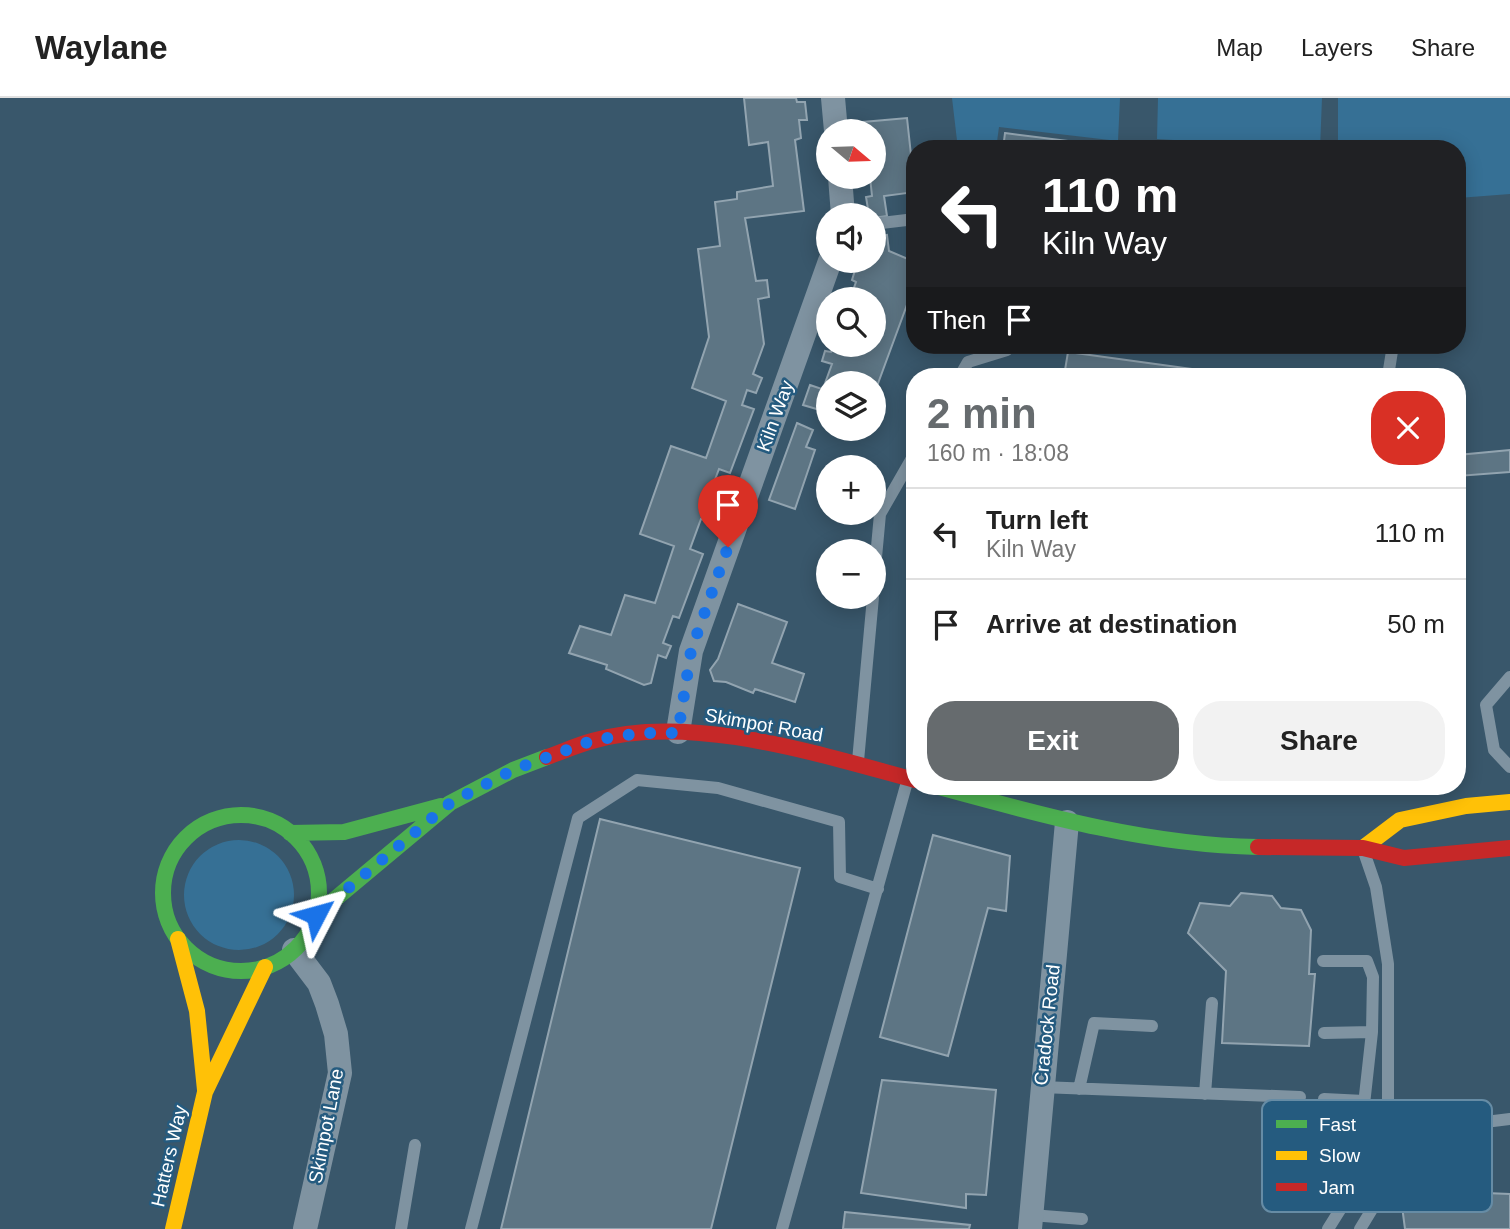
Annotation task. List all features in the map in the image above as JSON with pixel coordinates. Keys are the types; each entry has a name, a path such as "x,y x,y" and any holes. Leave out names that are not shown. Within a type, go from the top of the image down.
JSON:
{"main road":[{"name":"Skimpot Road","path":"316,915 450,803 513,770 594,740 641,733 678,733 794,748 906,778"},
{"path":"968,795 1067,822 1211,846 1363,848 1404,858 1510,848"},
{"path":"1363,848 1400,820 1466,806 1510,802"},
{"name":"Skimpot Road","path":"290,833 344,832 450,803"},
{"path":"251,815 272,821 290,833 310,856 315,870 318,900 316,915 310,928 294,950 265,967 241,971 217,968 195,957 178,939 167,919 163,897 173,853 187,836 206,823 228,816 251,815"},
{"name":"Hatters Way","path":"178,939 197,1011 205,1092"},
{"name":"Hatters Way","path":"173,1229 205,1092 265,967"}],"street":[{"path":"833,98 835,119"},
{"name":"Kiln Way","path":"678,733 691,651 826,273"},
{"name":"Cradock Road","path":"1031,1222 1041,1087 1067,822"},
{"name":"Skimpot Lane","path":"294,950 319,983 327,1004 337,1034 340,1073 304,1229"}],"lane":[{"path":"886,222 906,220"},
{"path":"965,368 968,362 994,354"},
{"path":"878,539 880,514 906,469"},
{"path":"858,765 872,609"},
{"path":"1510,677 1486,705 1494,750 1510,767"},
{"path":"471,1229 578,818 637,780 718,788 839,822 840,877 878,889"},
{"path":"782,1229 907,795"},
{"path":"1363,848 1376,887 1388,964 1388,1100"},
{"path":"1322,961 1367,961 1373,977 1364,1100"},
{"path":"1205,1094 1212,1003"},
{"path":"1079,1089 1094,1023 1152,1026"},
{"path":"1324,1033 1371,1032"},
{"path":"1041,1087 1300,1097"},
{"path":"1492,1121 1510,1119"},
{"path":"401,1229 415,1145"},
{"path":"1328,1229 1339,1212"},
{"path":"1360,1229 1370,1212"},
{"path":"1031,1222 1082,1219"}],"shaded area":[{"path":"952,98 1120,98 1118,140 999,127 997,140 957,140"},
{"path":"1158,98 1322,98 1320,140 1157,139"},
{"path":"1338,98 1510,98 1510,194 1466,197 1466,140 1338,140"},
{"path":"239,840 260,844 278,856 290,874 294,895 290,916 278,934 260,946 239,950 218,946 200,934 188,916 184,895 188,874 200,856 218,844"}],"building":[{"path":"744,98 796,98 797,102 805,102 807,120 799,120 801,138 795,140 804,211 745,218 756,281 767,280 769,297 758,299 764,344 753,374 762,378 756,393 747,390 742,405 754,409 730,473 719,469 707,501 719,506 713,522 701,519 690,549 703,554 679,618 673,616 663,643 671,646 666,658 658,655 651,683 644,685 606,669 607,665 569,653 580,626 611,635 625,595 655,603 674,546 640,534 671,446 706,458 726,401 692,388 709,337 698,249 720,246 715,202 737,199 737,192 773,186 768,142 749,145"},
{"path":"907,118 909,140 906,140 906,193 884,196 885,203 867,203 866,197 872,196 871,189 886,189 886,120"},
{"path":"1005,133 1061,140 1004,140"},
{"path":"886,235 889,251 906,258 906,307 883,371 829,371 832,364 822,361 823,357 886,357 886,287 854,287 856,282 852,280 854,273 886,273"},
{"path":"1068,354 1083,354 1185,368 1065,368"},
{"path":"810,385 816,387 816,409 803,405"},
{"path":"797,423 813,430 806,447 815,450 795,509 769,500"},
{"path":"1510,450 1510,472 1466,475 1466,454"},
{"path":"738,604 787,622 772,663 804,674 795,702 755,689 753,693 726,682 714,681 710,670 718,659"},
{"path":"600,819 800,868 711,1229 501,1229"},
{"path":"933,835 1010,856 1006,911 988,908 948,1056 880,1037"},
{"path":"1241,893 1272,896 1281,908 1301,910 1311,930 1309,974 1315,974 1309,1046 1222,1043 1226,971 1188,933 1200,903 1230,906"},
{"path":"882,1080 996,1090 986,1195 966,1194 966,1208 861,1193"},
{"path":"1492,1193 1510,1194 1510,1229 1405,1229 1403,1212 1492,1212"},
{"path":"845,1212 970,1225 969,1229 843,1229"}],"traffic: fast":[{"path":"316,915 450,803 513,770 547,757"},
{"path":"969,795 1095,827 1176,841 1258,847"},
{"path":"290,833 344,832 441,806"},
{"path":"241,815 271,821 296,838 313,863 319,893 313,923 296,948 271,965 241,971 211,965 186,948 169,923 163,893 169,863 186,838 211,821 241,815"}],"traffic: slow":[{"path":"1363,848 1400,820 1466,806 1510,802"},
{"path":"178,939 197,1011 205,1090"},
{"path":"173,1229 205,1092 265,967"}],"traffic: jam":[{"path":"547,757 592,741 630,733 670,731 755,740 906,778"},
{"path":"1258,847 1363,848 1404,858 1510,848"}],"route":[{"path":"316,915 450,803 513,770 594,740 641,733 678,733 691,651 728,547"}]}
